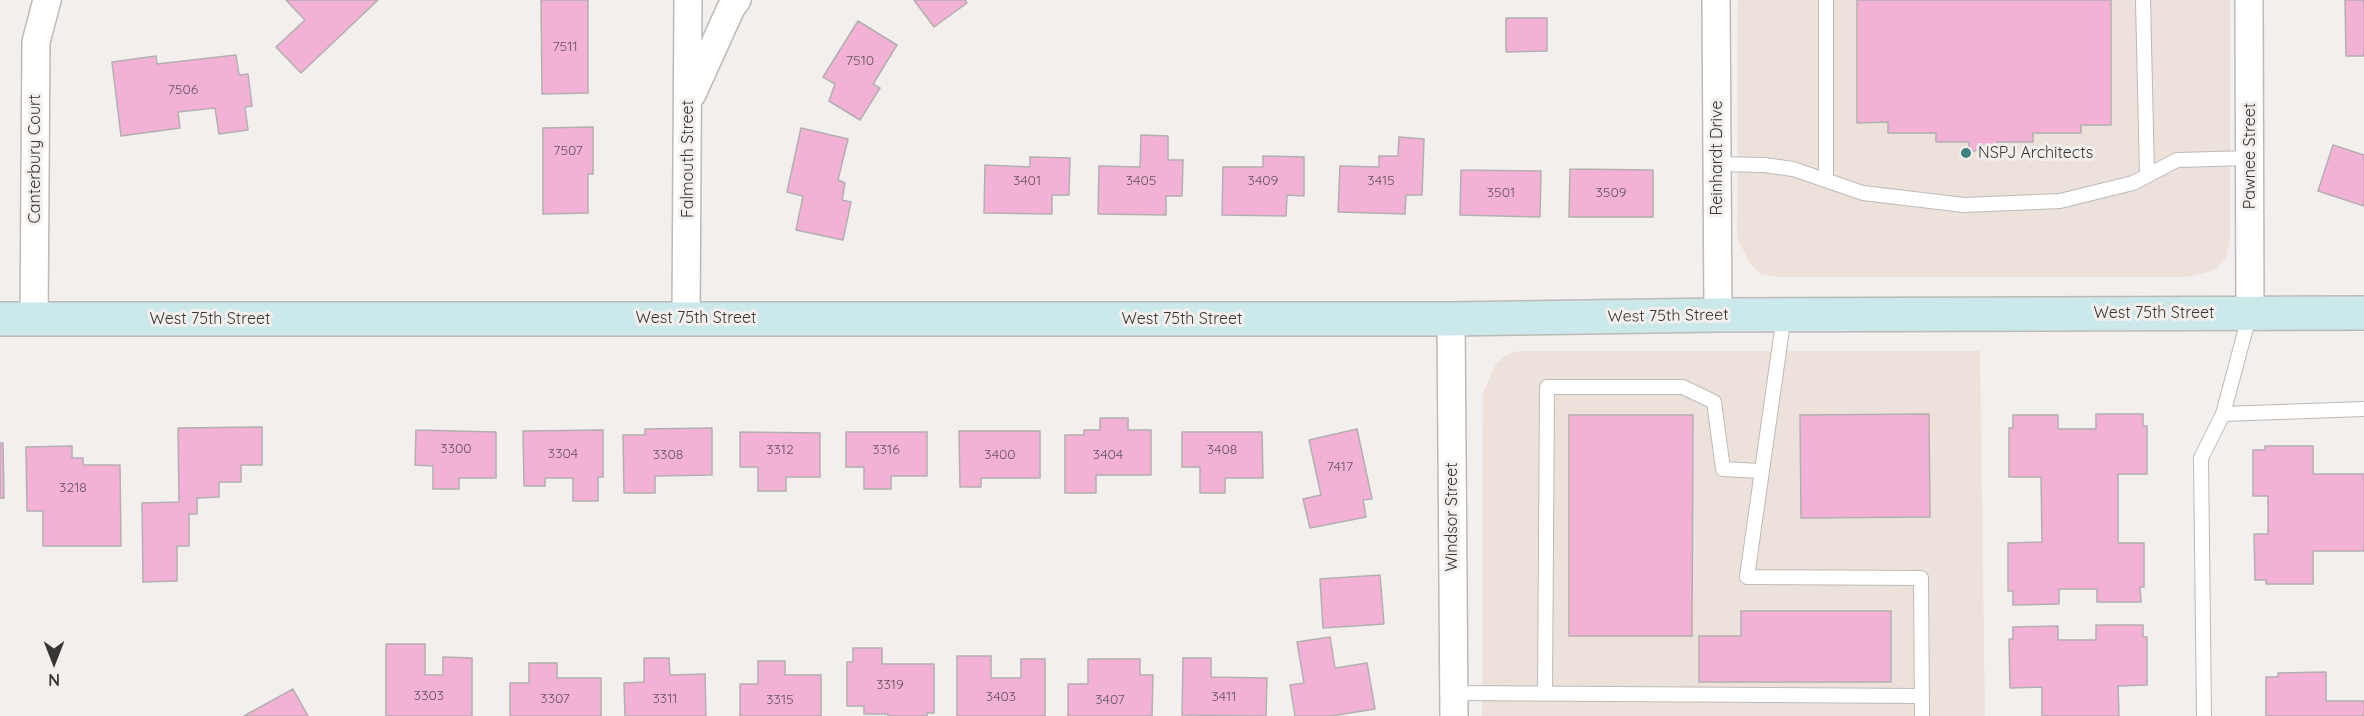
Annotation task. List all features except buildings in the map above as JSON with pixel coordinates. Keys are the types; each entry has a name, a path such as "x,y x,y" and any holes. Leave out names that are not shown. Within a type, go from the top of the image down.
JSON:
{"main road":[{"name":"West 75th Street","path":"0,319 1450,319 1718,315 2364,313"}],"street":[{"name":"Canterbury Court","path":"34,319 36,42 47,0"},
{"name":"Falmouth Street","path":"686,318 688,0"},
{"path":"688,104 730,8 737,0"},
{"name":"Reinhardt Drive","path":"1716,0 1718,315"},
{"name":"Pawnee Street","path":"2249,0 2250,313"},
{"name":"Windsor Street","path":"1450,319 1454,704"}],"lane":[{"path":"1826,0 1826,180"},
{"path":"2143,0 2147,176"},
{"path":"1717,164 1764,165 1793,169 1863,193 1964,205 2060,201 2133,183 2177,160 2250,158"},
{"path":"2204,716 2201,458 2223,414 2250,313"},
{"path":"1784,315 1747,577 1921,578 1922,716"},
{"path":"1545,693 1547,387 1683,387 1714,402 1723,469 1761,471"},
{"path":"2223,414 2364,409"},
{"path":"1454,704 1545,693 1922,696"}],"shaded area":[{"path":"1738,0 2230,0 2230,240 2226,258 2217,268 2187,277 1777,277 1761,274 1750,264 1737,237"},
{"path":"1519,351 1980,351 1985,716 1482,716 1483,393 1496,364 1506,355"}],"place":[{"name":"NSPJ Architects","path":"1966,153"}]}
